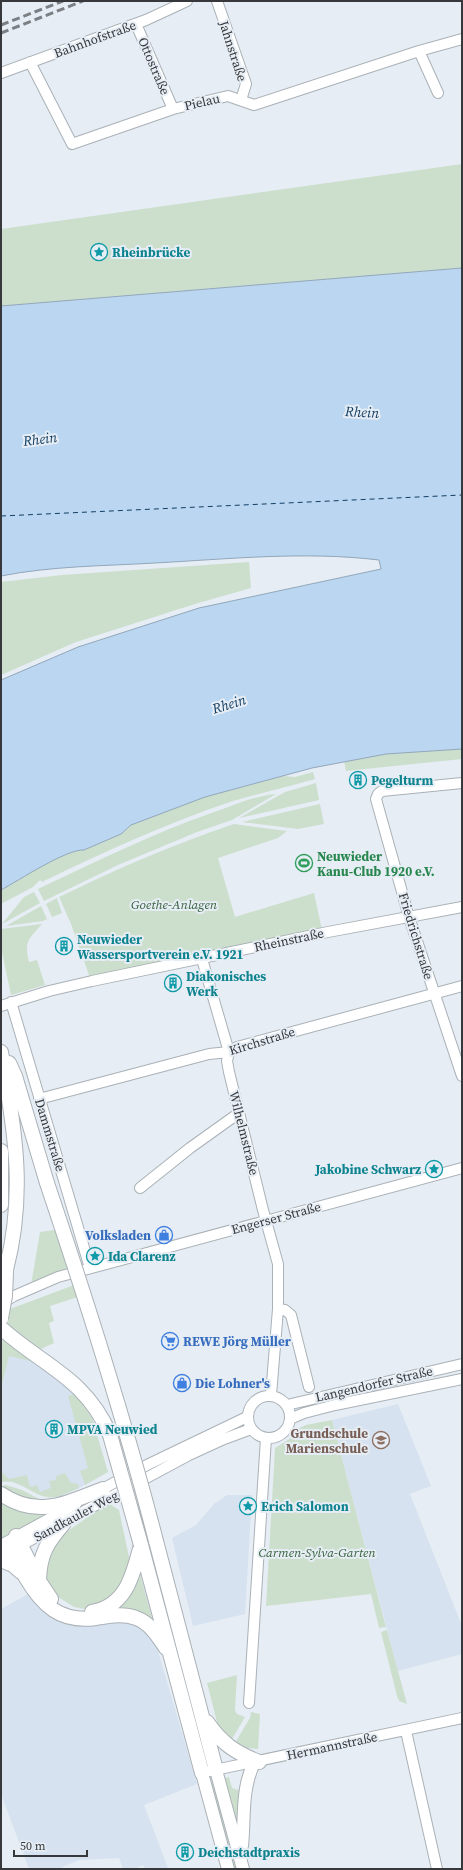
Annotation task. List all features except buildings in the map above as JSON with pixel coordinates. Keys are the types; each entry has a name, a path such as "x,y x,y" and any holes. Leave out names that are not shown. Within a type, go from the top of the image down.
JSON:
{"highway":[{"path":"1,1047 15,1076 42,1166 126,1428 216,1770"},
{"path":"1,1052 12,1112 17,1169 15,1222 6,1272 1,1288"},
{"path":"1,1151 1,1205"},
{"path":"1,1318 5,1296 6,1272"},
{"path":"1,1328 30,1351 68,1377 87,1396 98,1410 110,1435 202,1773"},
{"path":"1,1494 21,1504 44,1508 62,1504 103,1488"},
{"path":"39,1581 40,1561 44,1549 64,1523"},
{"path":"10,1546 39,1581 50,1597 61,1606 80,1612 101,1610 113,1603 127,1588 134,1573 141,1545"},
{"path":"10,1546 23,1574 42,1601 54,1611 79,1619 123,1615 135,1618 145,1623 153,1631 171,1656"},
{"path":"1,1560 13,1565 23,1574"},
{"path":"202,1715 225,1745 256,1762"}],"main road":[{"path":"240,1853 246,1787 248,1776 256,1762"},
{"path":"216,1770 240,1853 243,1869"},
{"path":"202,1773 228,1869"}],"street":[{"name":"Bahnhofstraße","path":"1,73 136,24 187,1"},
{"name":"Jahnstraße","path":"217,1 246,84 241,100"},
{"name":"Ottostraße","path":"136,24 173,109"},
{"name":"Pielau","path":"30,62 72,144 173,109 228,96 254,105 419,51 462,39"},
{"path":"419,51 438,93"},
{"name":"Friedrichstraße","path":"462,783 382,791 378,794 378,810 409,917 433,993 462,1076"},
{"name":"Rheinstraße","path":"1,1006 11,1002 92,981 328,932 462,907"},
{"name":"Wilhelmstraße","path":"202,959 229,1052 227,1061 239,1113 278,1264 278,1309 271,1395"},
{"name":"Kirchstraße","path":"39,1099 209,1054 229,1052 237,1047 462,986"},
{"name":"Dammstraße","path":"11,1002 90,1268"},
{"path":"140,1188 190,1148 239,1113"},
{"name":"Engerser Straße","path":"1,1304 14,1296 58,1277 462,1168"},
{"path":"278,1309 285,1310 291,1315 310,1387"},
{"name":"Langendorfer Straße","path":"286,1405 462,1364"},
{"name":"Langendorfer Straße","path":"290,1419 304,1413 356,1400 462,1379"},
{"path":"266,1395 271,1395 277,1397 286,1405 290,1419 284,1431 279,1436 266,1438 255,1433 251,1429 247,1417 249,1407 255,1400 266,1395"},
{"name":"Sandkauler Weg","path":"10,1546 103,1488 247,1417"},
{"name":"Sandkauler Weg","path":"10,1546 64,1523 150,1476 217,1442 251,1429"},
{"path":"249,1703 266,1438"},
{"name":"Hermannstraße","path":"202,1773 462,1718"},
{"path":"406,1731 437,1869"}],"shaded area":[{"path":"3,1339 62,1381 75,1394 92,1418 108,1472 79,1488 58,1497 41,1495 11,1481 1,1482 1,1348"},
{"path":"398,1404 431,1486 410,1494 462,1626 462,1654 398,1671 332,1420"},
{"path":"227,1495 252,1495 245,1614 193,1626 172,1538 196,1525 214,1504"},
{"path":"30,1593 38,1605 131,1623 147,1632 156,1644 197,1784 144,1805 168,1868 145,1869 143,1865 135,1869 123,1869 119,1858 79,1860 58,1869 29,1869 1,1794 1,1609"}],"green space":[{"path":"462,164 462,268 1,306 1,229"},
{"path":"249,562 251,588 195,604 76,642 1,675 1,582 62,575"},
{"path":"462,749 462,759 346,771 344,761 386,754"},
{"path":"313,772 315,779 233,801 136,838 42,882 40,880 33,887 1,904 1,890 66,854 84,850 121,834 131,825 205,797 284,776 295,777"},
{"path":"316,783 319,800 239,818 285,792"},
{"path":"276,794 232,820 197,832 118,865 44,901 38,889 127,847 194,819 261,796"},
{"path":"320,804 324,824 298,829 242,822"},
{"name":"Goethe-Anlagen","path":"234,824 287,831 278,838 218,858 235,917 314,893 322,930 171,959 90,978 71,924 59,897 146,858"},
{"path":"34,892 40,903 2,924 24,897"},
{"path":"57,898 62,913 52,917 46,904"},
{"path":"41,906 47,919 43,921 6,926"},
{"path":"42,924 28,941 27,949 29,962 37,960 45,985 11,995 1,947 1,929"},
{"path":"55,1230 68,1270 31,1285 40,1232"},
{"path":"74,1285 78,1297 50,1306 54,1321 49,1323 54,1343 41,1349 7,1324 10,1309"},
{"path":"3,1339 35,1362 9,1356 1,1388 1,1348"},
{"path":"75,1394 92,1418 108,1472 85,1485 80,1471 88,1468 68,1396"},
{"name":"Carmen-Sylva-Garten","path":"332,1420 386,1627 379,1628 371,1594 266,1606 275,1448 291,1438 297,1429 306,1425"},
{"path":"1,1471 9,1479 27,1475 30,1487 37,1485 40,1492 51,1488 49,1481 56,1480 56,1476 65,1473 71,1483 78,1484 79,1488 60,1496 42,1496 20,1484 8,1481 1,1482"},
{"path":"6,1485 22,1490 45,1502 24,1499 2,1486"},
{"path":"1,1501 53,1512 1,1542"},
{"path":"108,1503 119,1510 129,1557 128,1572 116,1595 98,1607 85,1609 74,1607 55,1595 48,1585 44,1574 55,1540"},
{"path":"138,1567 154,1625 114,1612"},
{"path":"387,1630 407,1704 399,1701 397,1696 381,1632"},
{"path":"237,1675 235,1710 237,1714 245,1717 229,1744 216,1723 207,1683"},
{"path":"251,1712 260,1714 258,1749 246,1748 236,1741 250,1718"},
{"path":"229,1777 232,1788 241,1791 238,1829 225,1778"},
{"path":"216,1782 240,1869 232,1869 208,1785"}],"water":[{"name":"Rhein","path":"462,268 462,749 386,754 312,768 205,797 131,825 121,834 84,850 76,851 54,860 1,890 1,680 78,647 199,608 381,569 379,560 351,557 295,556 78,567 39,570 1,576 1,306"}],"ferry route":[{"path":"1,516 462,495"}],"railway":[{"path":"1,25 63,1"},
{"path":"1,33 83,1"}],"place":[{"name":"Rheinbrücke","path":"99,252"},
{"name":"Pegelturm","path":"358,780"},
{"name":"Neuwieder Kanu-Club 1920 e.V.","path":"304,863"},
{"name":"Neuwieder Wassersportverein e.V. 1921","path":"64,946"},
{"name":"Diakonisches Werk","path":"173,983"},
{"name":"Jakobine Schwarz","path":"434,1169"},
{"name":"Volksladen","path":"164,1235"},
{"name":"Ida Clarenz","path":"95,1256"},
{"name":"REWE Jörg Müller","path":"170,1341"},
{"name":"Die Lohner's","path":"182,1383"},
{"name":"MPVA Neuwied","path":"54,1429"},
{"name":"Grundschule Marienschule","path":"381,1440"},
{"name":"Erich Salomon","path":"248,1506"},
{"name":"Deichstadtpraxis","path":"185,1852"}]}
